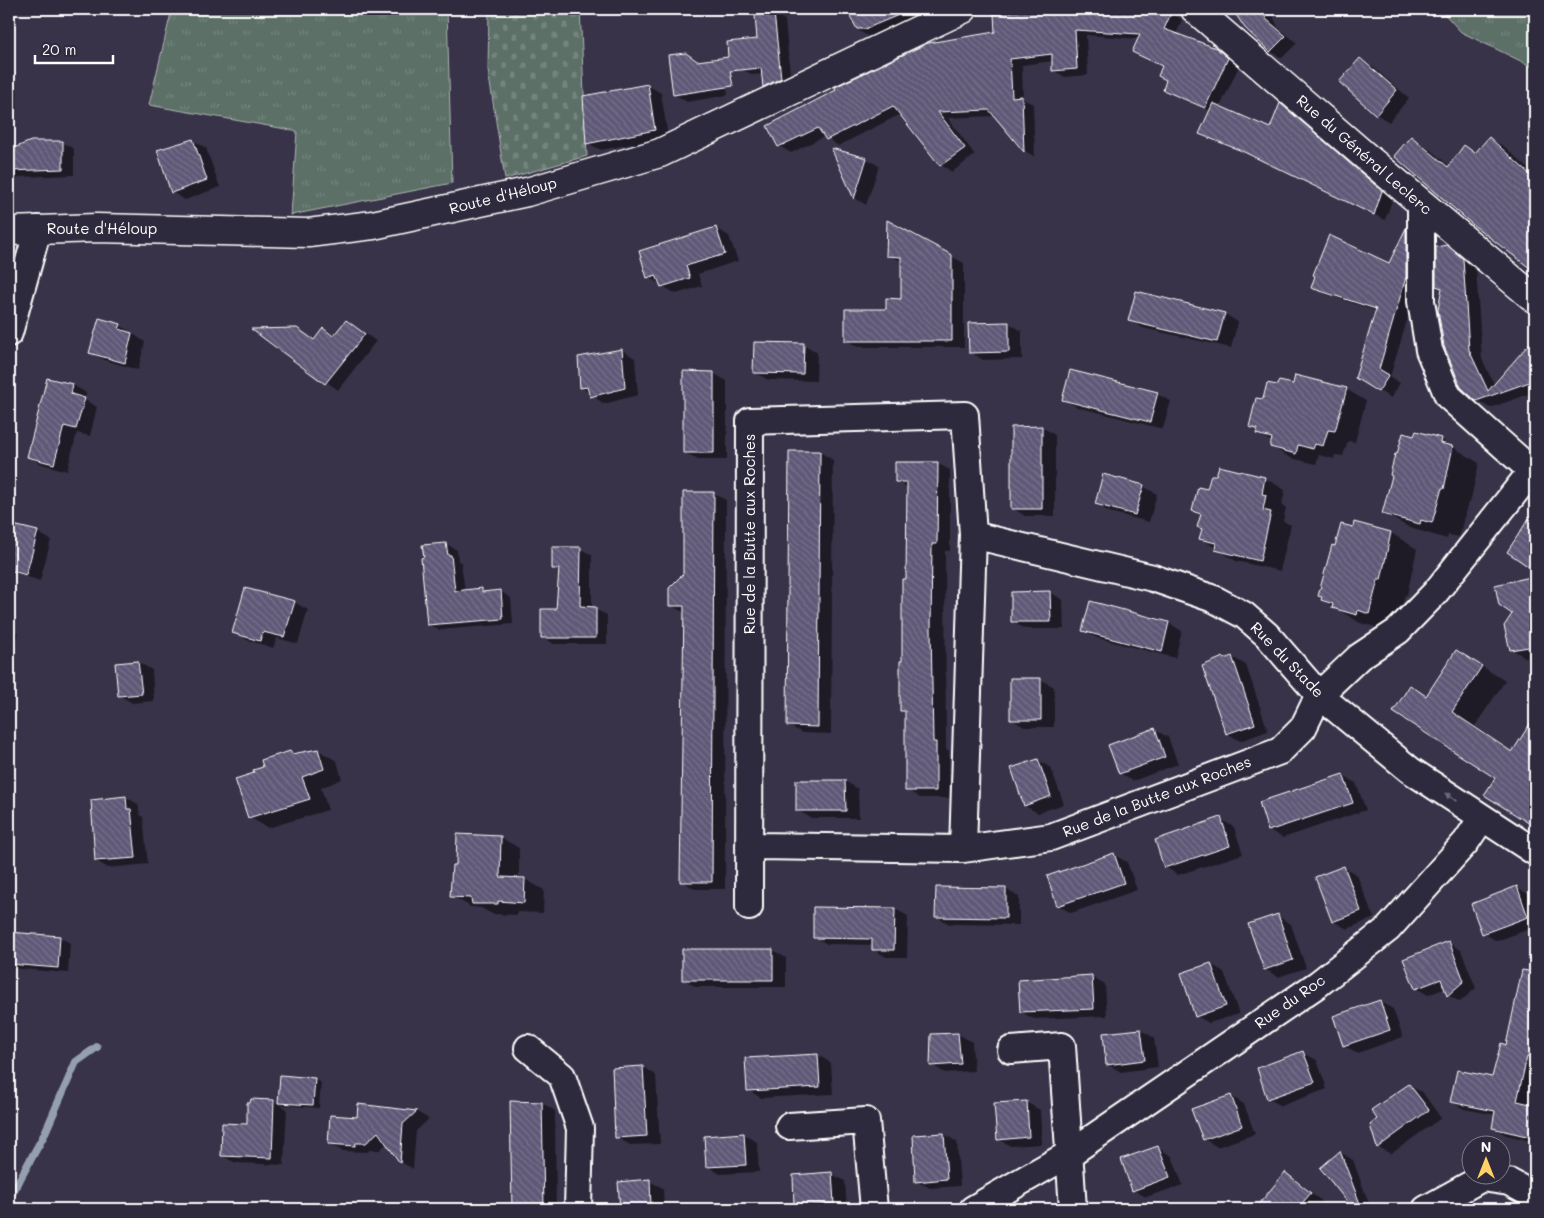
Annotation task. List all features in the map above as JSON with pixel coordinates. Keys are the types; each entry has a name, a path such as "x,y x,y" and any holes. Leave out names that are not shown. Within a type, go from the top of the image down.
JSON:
{"street":[{"name":"Route d'Héloup","path":"9,231 97,228 308,233 373,225 527,192 660,153 962,9"},
{"name":"Rue du Général Leclerc","path":"1195,9 1535,299"},
{"path":"1319,695 1359,657 1398,631 1435,593 1534,469 1448,396 1429,350 1421,301 1421,203"},
{"path":"9,333 38,229"},
{"name":"Rue de la Butte aux Roches","path":"749,908 750,421 965,415 973,535 963,850"},
{"name":"Rue du Stade","path":"973,535 1153,578 1214,599 1244,615 1267,635 1319,695 1410,770 1535,852"},
{"name":"Rue de la Butte aux Roches","path":"749,846 963,850 1051,837 1280,751 1303,728 1319,695"},
{"name":"Rue du Roc","path":"973,1209 1069,1154 1318,984 1388,929 1466,842 1482,818"},
{"path":"1011,1050 1062,1046 1073,1209"},
{"path":"528,1048 562,1076 580,1128 578,1209"},
{"path":"789,1126 866,1121 874,1209"},
{"path":"1437,1206 1482,1178 1509,1182 1535,1196"}],"green space":[{"path":"172,9 447,9 452,183 291,215 297,131 149,105"},
{"path":"489,9 580,9 587,156 505,179 488,70"},
{"path":"1440,9 1535,9 1535,68 1461,32"}],"building":[{"path":"846,9 913,9 865,29 857,29"},
{"path":"1033,9 1173,9 1164,29 1216,48 1228,58 1205,108 1163,90 1166,80 1158,76 1162,66 1132,52 1140,34 1075,30 1077,69 1052,71 1052,54 1010,59 1012,97 1022,96 1024,152 989,110 938,112 965,148 940,166 893,106 826,140 818,128 778,147 767,126 836,90 835,87 928,43 995,32 994,14"},
{"path":"1232,9 1262,9 1266,19 1286,36 1270,52 1245,28"},
{"path":"774,13 781,78 763,87 761,68 730,71 733,86 673,95 668,55 686,53 697,61 728,57 727,42 757,39 755,15"},
{"path":"1360,58 1397,90 1376,115 1339,82"},
{"path":"648,84 655,130 586,144 583,96"},
{"path":"1213,103 1270,128 1280,103 1382,191 1374,215 1242,151 1199,134"},
{"path":"1411,136 1448,167 1464,145 1475,153 1489,137 1535,179 1535,272 1472,224 1394,156"},
{"path":"193,139 207,180 171,193 157,150"},
{"path":"31,141 63,141 63,169 9,171 9,150"},
{"path":"831,148 867,158 854,199"},
{"path":"887,220 952,255 952,341 845,341 845,309 886,309 886,298 901,299 901,257 886,256"},
{"path":"716,227 725,254 686,266 690,278 661,287 656,275 647,278 639,251"},
{"path":"1406,228 1406,277 1379,369 1389,375 1378,392 1355,378 1376,309 1311,288 1315,276 1313,275 1329,235 1389,263"},
{"path":"1447,245 1463,259 1469,350 1488,391 1535,337 1535,380 1476,401 1461,387 1444,346 1438,310 1442,288 1436,286 1436,247"},
{"path":"1136,291 1225,313 1217,342 1128,321"},
{"path":"99,318 121,324 119,329 132,333 125,363 89,353"},
{"path":"346,320 365,334 325,384 251,329 297,328 314,340 323,328 333,336"},
{"path":"1009,322 1009,352 969,353 968,323"},
{"path":"754,342 804,343 803,374 753,373"},
{"path":"622,349 625,388 590,397 587,387 580,388 578,357"},
{"path":"1070,370 1158,392 1150,422 1062,400"},
{"path":"683,371 714,372 714,453 683,453"},
{"path":"1295,375 1347,388 1335,431 1328,430 1323,446 1315,444 1313,449 1298,445 1296,454 1270,447 1272,438 1256,434 1257,429 1249,427 1256,398 1263,399 1267,383 1277,385 1279,381 1293,384"},
{"path":"47,378 73,384 71,394 85,398 76,429 64,426 54,464 27,457"},
{"path":"1042,426 1042,509 1011,509 1011,427"},
{"path":"1416,431 1441,438 1440,443 1453,446 1444,489 1442,488 1432,523 1421,520 1420,524 1382,514 1392,476 1390,475 1395,454 1397,454 1403,433 1414,436"},
{"path":"789,451 820,451 818,727 787,726"},
{"path":"895,462 938,462 937,544 932,544 931,628 933,742 936,742 936,791 905,791 905,711 900,711 900,661 902,661 902,579 906,579 907,482 895,482"},
{"path":"1219,466 1265,477 1262,494 1266,495 1263,510 1271,512 1260,561 1215,550 1216,543 1199,539 1202,529 1197,527 1201,514 1192,511 1198,487 1207,489 1211,475 1216,475"},
{"path":"1103,474 1144,485 1135,515 1095,504"},
{"path":"683,492 714,492 712,882 680,882 684,606 669,606 669,588 683,574"},
{"path":"1535,509 1535,571 1507,552"},
{"path":"1354,522 1391,532 1381,580 1378,580 1369,614 1358,610 1357,615 1332,608 1333,604 1321,600 1322,597 1318,596 1332,545 1335,546 1341,524 1353,527"},
{"path":"9,524 38,531 26,575 9,570"},
{"path":"446,543 448,555 451,555 455,591 482,588 482,592 501,590 503,619 427,625 421,558 424,557 422,545"},
{"path":"552,547 581,547 580,606 596,607 596,638 541,638 541,609 556,609 559,569 552,569"},
{"path":"1535,576 1535,646 1510,650 1504,626 1512,614 1499,605 1495,585"},
{"path":"245,588 295,601 284,637 263,632 260,641 232,633"},
{"path":"1050,591 1051,622 1011,622 1011,592"},
{"path":"1090,601 1169,622 1162,652 1082,631"},
{"path":"1456,650 1482,666 1452,712 1512,752 1535,716 1535,827 1484,795 1495,778 1393,712 1410,685 1426,696"},
{"path":"1232,656 1255,724 1226,734 1202,666 1223,657 1224,659"},
{"path":"138,661 142,694 118,696 115,663"},
{"path":"1010,678 1041,678 1041,720 1010,720"},
{"path":"1155,728 1165,757 1119,774 1108,745"},
{"path":"318,749 324,769 302,777 310,799 248,818 235,779 254,773 253,770 263,767 261,760 290,751 292,754"},
{"path":"1038,759 1051,796 1024,806 1011,768"},
{"path":"1343,774 1353,803 1268,831 1259,802"},
{"path":"796,780 845,780 846,811 796,811"},
{"path":"126,796 127,809 131,809 136,858 95,861 91,800"},
{"path":"1221,817 1230,846 1164,868 1155,840"},
{"path":"457,834 501,836 500,877 525,878 524,903 498,901 498,904 472,904 471,898 450,897 452,865 456,865"},
{"path":"1114,853 1124,883 1057,906 1047,876"},
{"path":"1344,866 1361,911 1332,922 1315,877"},
{"path":"1517,886 1528,917 1482,934 1471,904"},
{"path":"936,887 1006,888 1006,918 935,917"},
{"path":"813,907 895,908 894,950 872,950 872,939 813,938"},
{"path":"1278,914 1293,960 1264,970 1248,924"},
{"path":"9,932 60,936 58,968 9,964"},
{"path":"1449,941 1464,981 1447,996 1441,979 1415,989 1403,959"},
{"path":"682,949 773,949 773,980 682,980"},
{"path":"1211,963 1226,1006 1195,1017 1181,973"},
{"path":"1522,970 1535,972 1535,996 1532,1017 1535,1017 1535,1059 1527,1057 1517,1101 1535,1105 1535,1138 1492,1128 1495,1111 1450,1102 1457,1070 1492,1077 1501,1043 1506,1045"},
{"path":"1092,975 1094,1009 1020,1012 1018,980"},
{"path":"1380,1000 1390,1030 1343,1046 1333,1016"},
{"path":"1141,1029 1145,1060 1106,1065 1103,1033"},
{"path":"958,1033 961,1064 930,1066 931,1034"},
{"path":"1303,1051 1315,1082 1267,1099 1257,1068"},
{"path":"818,1054 820,1087 747,1091 745,1058"},
{"path":"643,1066 647,1136 615,1138 612,1068"},
{"path":"280,1075 315,1078 313,1105 278,1103"},
{"path":"1409,1084 1429,1110 1377,1148 1370,1125 1377,1119 1371,1110"},
{"path":"1231,1095 1242,1126 1203,1140 1191,1109"},
{"path":"251,1099 274,1100 272,1158 221,1156 222,1123 247,1124 247,1103 250,1103"},
{"path":"510,1101 542,1102 544,1209 512,1209"},
{"path":"1027,1101 1029,1137 997,1140 994,1103"},
{"path":"358,1104 417,1111 403,1124 400,1163 378,1132 366,1143 356,1143 355,1146 328,1144 330,1115 357,1117"},
{"path":"744,1133 746,1165 706,1167 704,1136"},
{"path":"944,1133 947,1179 915,1182 913,1135"},
{"path":"1158,1146 1170,1177 1132,1191 1121,1159"},
{"path":"1340,1151 1362,1209 1353,1209 1320,1168"},
{"path":"832,1172 834,1204 794,1207 793,1175"},
{"path":"1285,1172 1311,1193 1297,1209 1255,1209"},
{"path":"650,1179 651,1209 620,1209 618,1182"}],"waterway":[{"path":"9,1199 44,1135 76,1062 97,1047"}]}
